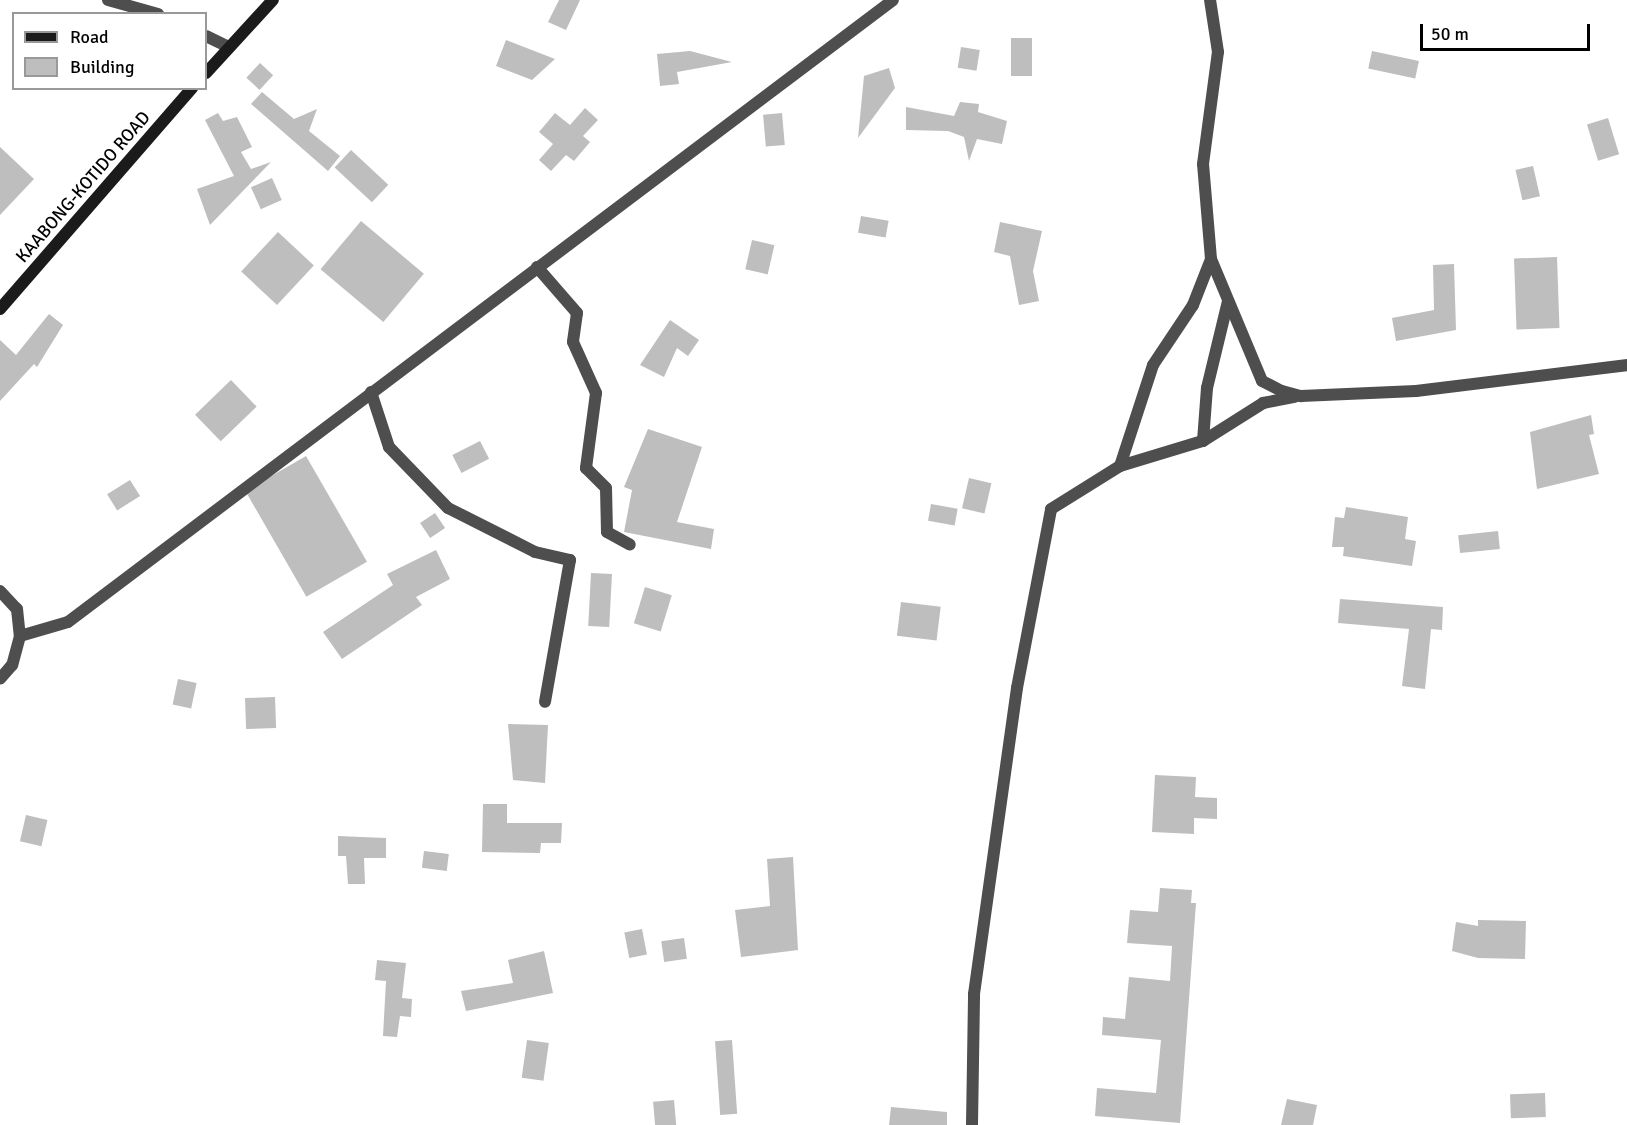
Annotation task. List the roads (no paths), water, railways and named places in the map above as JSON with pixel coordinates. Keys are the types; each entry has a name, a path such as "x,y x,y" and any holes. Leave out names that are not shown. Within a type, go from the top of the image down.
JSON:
{"main road":[{"path":"207,72 273,0"},
{"name":"KAABONG-KOTIDO ROAD","path":"0,309 190,90"}],"street":[{"path":"108,0 151,12"},
{"path":"20,636 68,622 893,0"},
{"path":"1210,0 1218,52 1203,165 1211,259 1262,381 1301,396"},
{"path":"207,36 229,47"},
{"path":"1119,466 1153,365 1193,304 1211,259"},
{"path":"537,267 577,313 573,342 597,393 586,468 606,488 607,532 630,546"},
{"path":"1203,441 1207,388 1228,301"},
{"path":"972,1125 974,994 1017,688 1051,509 1119,466 1203,441 1263,403 1301,396 1416,391 1627,365"},
{"path":"371,392 389,447 448,508 535,552 570,560 545,702"},
{"path":"0,591 16,609 20,636 12,665 0,679"}]}
